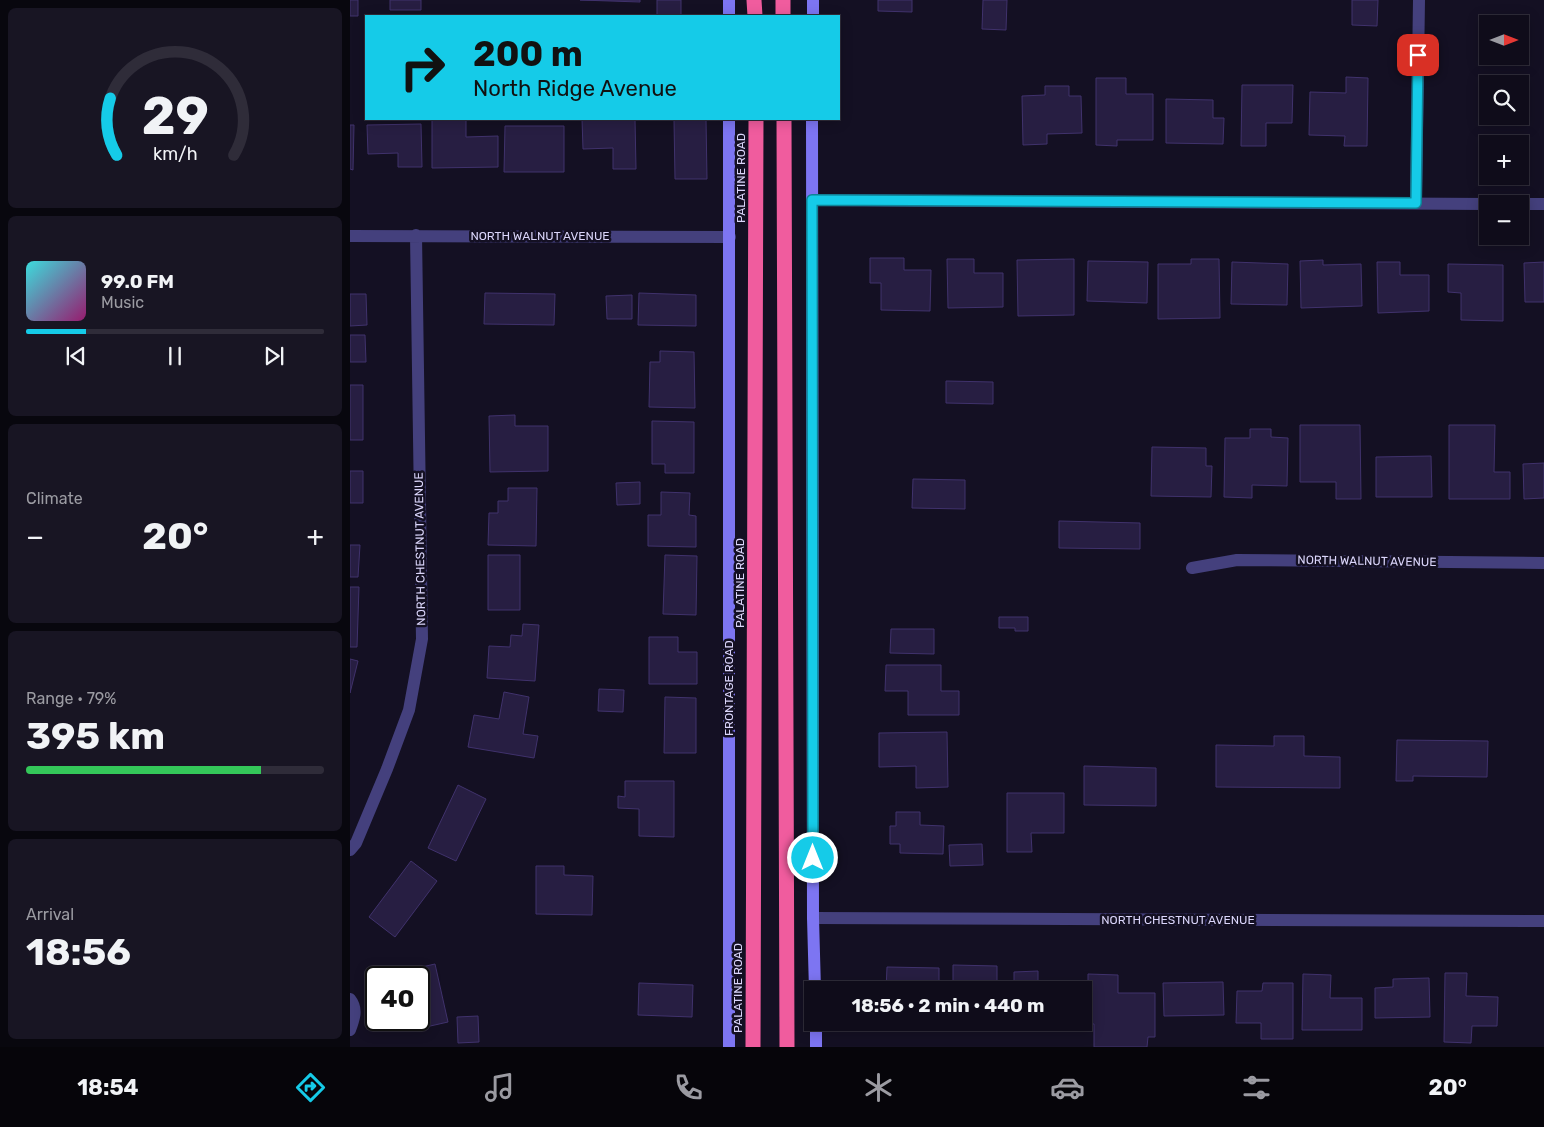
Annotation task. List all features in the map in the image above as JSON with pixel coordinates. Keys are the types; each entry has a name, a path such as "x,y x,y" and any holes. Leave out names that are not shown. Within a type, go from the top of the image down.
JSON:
{"highway":[{"path":"754,0 755,15"},
{"path":"783,0 783,15"},
{"name":"PALATINE ROAD","path":"753,1047 756,120"},
{"path":"784,120 787,1047"}],"street":[{"path":"729,0 729,15"},
{"path":"813,0 813,15"},
{"path":"1416,203 1419,0"},
{"name":"FRONTAGE ROAD","path":"729,120 729,1047"},
{"path":"812,120 813,918 815,981"},
{"path":"812,200 1479,204"},
{"path":"1529,204 1544,204"},
{"name":"NORTH CHESTNUT AVENUE","path":"350,850 356,843 409,710 422,639 416,235"},
{"name":"NORTH WALNUT AVENUE","path":"350,236 730,237"},
{"name":"NORTH WALNUT AVENUE","path":"1192,568 1237,560 1544,563"},
{"name":"NORTH CHESTNUT AVENUE","path":"813,918 1544,921"},
{"path":"350,999 353,1001 356,1017 350,1030"},
{"path":"816,1031 816,1047"}],"building":[{"path":"350,0 358,0 358,16 350,16"},
{"path":"390,0 421,0 421,10 390,10"},
{"path":"580,0 640,0 640,2"},
{"path":"657,0 681,0 681,15 657,15"},
{"path":"878,0 912,0 912,12 878,11"},
{"path":"983,0 1007,0 1006,30 982,29"},
{"path":"1352,0 1378,0 1377,26 1352,25"},
{"path":"1346,77 1368,78 1367,146 1344,146 1345,136 1309,135 1310,92 1346,93"},
{"path":"1096,78 1126,78 1126,94 1153,94 1153,140 1117,140 1117,146 1096,145"},
{"path":"1242,85 1293,85 1292,123 1266,123 1266,146 1241,146"},
{"path":"1045,86 1069,86 1069,96 1081,96 1082,133 1047,134 1047,144 1023,145 1022,96 1045,95"},
{"path":"1166,99 1213,100 1213,118 1224,118 1223,144 1166,143"},
{"path":"432,120 466,120 466,137 498,136 498,167 432,168"},
{"path":"582,120 635,120 636,169 613,169 613,148 583,149"},
{"path":"674,120 706,120 707,179 675,179"},
{"path":"421,124 422,167 398,167 398,153 368,154 367,125"},
{"path":"350,125 354,125 353,170 350,169"},
{"path":"505,126 564,126 564,172 504,172"},
{"path":"870,258 904,258 904,270 931,270 930,311 881,310 881,283 870,283"},
{"path":"947,259 974,259 974,273 1003,273 1003,307 948,308"},
{"path":"1074,259 1074,315 1018,316 1017,260"},
{"path":"1191,259 1219,259 1220,318 1158,319 1158,264 1191,264"},
{"path":"1323,260 1323,265 1361,264 1362,306 1301,308 1300,261"},
{"path":"1088,261 1148,262 1147,303 1087,301"},
{"path":"1232,262 1288,264 1287,305 1231,304"},
{"path":"1377,262 1400,262 1400,275 1429,275 1429,311 1378,313"},
{"path":"1544,262 1544,302 1525,302 1524,263"},
{"path":"1448,264 1503,265 1503,321 1461,320 1461,293 1448,292"},
{"path":"485,293 555,294 554,325 484,324"},
{"path":"639,293 696,295 696,326 638,325"},
{"path":"350,294 366,294 367,325 350,326"},
{"path":"632,295 632,319 607,319 606,296"},
{"path":"350,335 365,335 366,362 350,362"},
{"path":"660,351 694,352 695,408 649,407 650,362 660,362"},
{"path":"946,381 993,382 993,404 946,403"},
{"path":"350,385 363,385 363,440 350,440"},
{"path":"515,415 515,426 548,426 548,471 490,472 489,416"},
{"path":"652,421 694,422 694,473 665,473 665,464 652,464"},
{"path":"1300,425 1360,425 1361,499 1336,499 1336,482 1300,482"},
{"path":"1449,425 1495,425 1494,472 1510,472 1510,499 1449,499"},
{"path":"1250,429 1271,429 1271,437 1288,438 1287,486 1252,485 1252,498 1224,497 1225,438 1250,438"},
{"path":"1152,447 1206,448 1206,466 1212,466 1211,497 1151,496"},
{"path":"1431,456 1432,497 1376,497 1376,457"},
{"path":"1544,463 1544,498 1524,499 1523,464"},
{"path":"350,471 363,471 363,503 350,503"},
{"path":"913,479 965,480 965,509 912,508"},
{"path":"640,482 640,504 617,505 616,483"},
{"path":"508,488 537,488 536,546 488,545 489,513 498,513 498,501 508,501"},
{"path":"661,492 690,493 689,515 696,516 696,547 648,546 648,515 661,515"},
{"path":"1059,521 1140,523 1140,549 1059,548"},
{"path":"350,545 360,545 358,577 350,577"},
{"path":"488,555 520,555 520,610 488,610"},
{"path":"665,555 697,556 696,615 663,614"},
{"path":"350,587 359,587 357,647 350,647"},
{"path":"999,617 1028,617 1028,631 1015,631 1015,628 999,628"},
{"path":"523,624 539,625 535,681 487,678 489,646 510,647 511,635 522,636"},
{"path":"891,629 934,629 934,654 890,653"},
{"path":"649,637 678,637 678,652 697,652 697,684 649,684"},
{"path":"350,659 358,661 350,693"},
{"path":"886,665 941,665 941,691 959,691 959,715 908,715 908,691 885,691"},
{"path":"599,689 624,690 623,712 598,711"},
{"path":"504,692 529,697 523,734 538,736 534,758 468,747 474,715 499,719"},
{"path":"665,697 696,698 696,753 664,753"},
{"path":"947,732 948,787 916,788 916,766 879,767 879,733"},
{"path":"1274,736 1304,736 1304,756 1340,757 1340,788 1216,787 1216,745 1274,746"},
{"path":"1397,740 1488,741 1487,777 1413,776 1413,781 1396,781"},
{"path":"1084,766 1156,768 1156,806 1084,805"},
{"path":"625,781 674,781 674,837 639,836 639,809 618,808 618,796 625,797"},
{"path":"458,785 486,799 456,861 428,848"},
{"path":"1007,793 1064,793 1064,833 1031,833 1032,852 1007,852"},
{"path":"896,812 920,812 920,825 944,826 943,854 900,853 900,844 890,844 890,826 896,826"},
{"path":"982,844 983,865 950,866 949,845"},
{"path":"411,861 437,881 395,937 369,917"},
{"path":"536,866 564,866 564,875 593,876 592,915 536,914"},
{"path":"435,964 448,1022 430,1026 430,966 426,966"},
{"path":"953,965 997,966 997,981 953,981"},
{"path":"887,967 939,968 939,981 886,981"},
{"path":"1038,971 1038,981 1014,981 1014,972"},
{"path":"1445,973 1467,973 1466,996 1498,997 1497,1026 1472,1026 1471,1043 1444,1042"},
{"path":"1088,974 1118,975 1118,993 1155,993 1155,1037 1148,1037 1147,1047 1094,1047 1092,981 1088,981"},
{"path":"1303,974 1331,975 1330,998 1362,998 1362,1030 1302,1030"},
{"path":"1429,978 1430,1017 1375,1018 1375,988 1393,987 1393,979"},
{"path":"1223,982 1224,1015 1164,1016 1163,983"},
{"path":"639,983 693,985 692,1017 638,1015"},
{"path":"1263,983 1293,983 1293,1039 1261,1039 1261,1023 1236,1023 1237,991 1262,991"},
{"path":"478,1016 479,1042 458,1043 457,1017"}],"route":[{"path":"813,858 812,200 1416,203 1418,55"}]}
